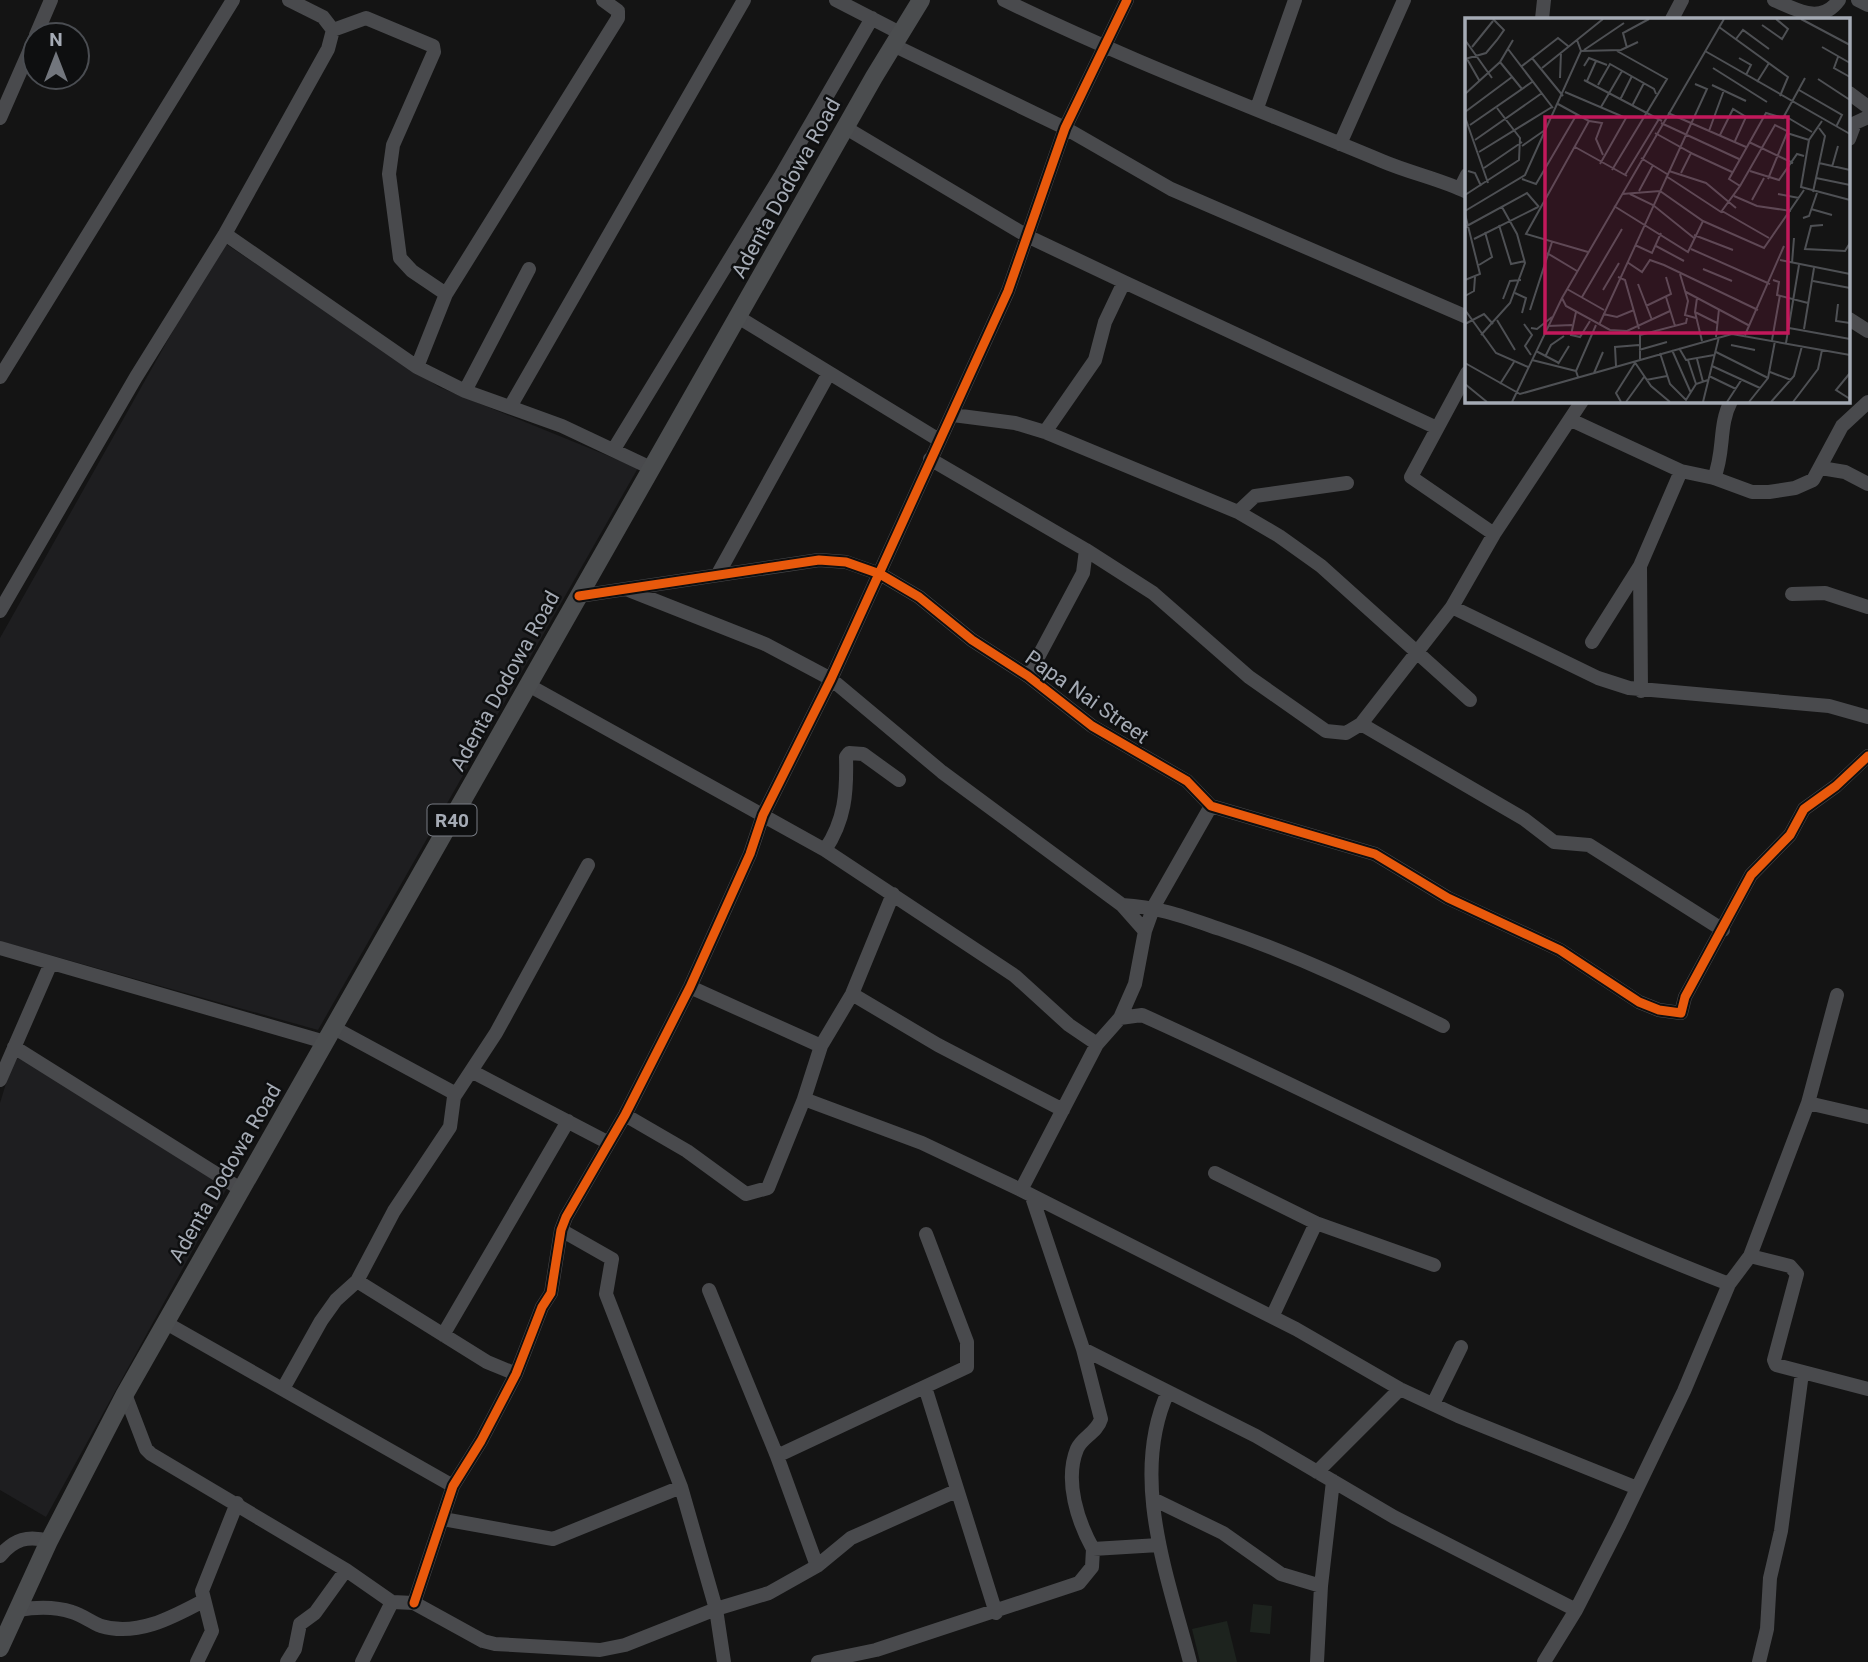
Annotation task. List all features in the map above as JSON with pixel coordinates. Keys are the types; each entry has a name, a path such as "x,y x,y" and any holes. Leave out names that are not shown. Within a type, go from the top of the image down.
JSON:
{"main road":[{"name":"Adenta Dodowa Road","path":"0,1648 49,1541 125,1394 530,686 651,468 921,0"}],"street":[{"path":"42,21 51,0"},
{"path":"0,377 233,0"},
{"path":"289,0 323,17 333,30"},
{"path":"417,367 446,294 618,18 618,11 603,0"},
{"path":"510,407 744,0"},
{"path":"836,0 872,18 897,39 1065,128 1171,189 1465,316"},
{"path":"1004,0 1102,48 1257,107 1403,170 1464,191"},
{"path":"414,1603 453,1486 481,1441 516,1374 553,1286 561,1230 607,1142 625,1115 690,987 750,854 763,815 831,680 1008,291 1065,128 1127,0"},
{"path":"1257,107 1295,0"},
{"path":"1340,144 1404,0"},
{"path":"1542,18 1544,0"},
{"path":"1673,18 1682,0"},
{"path":"1774,0 1809,15 1829,11 1839,0"},
{"path":"1858,0 1868,5"},
{"path":"333,30 366,18 433,46 434,52 393,145 389,174 400,258 412,271 446,294"},
{"path":"614,449 780,177 872,18"},
{"path":"0,611 136,377 225,234 328,49 333,30"},
{"path":"0,118 21,70"},
{"path":"0,99 12,90"},
{"path":"1850,94 1868,107"},
{"path":"1850,137 1856,123 1868,117"},
{"path":"846,128 1027,236 1437,428"},
{"path":"225,234 417,367 465,391 614,449 651,468"},
{"path":"465,391 529,269"},
{"path":"1045,432 1095,360 1105,321 1124,282"},
{"path":"738,317 939,440"},
{"path":"1850,320 1868,331"},
{"path":"718,574 829,373"},
{"path":"1465,377 1411,477 1494,534"},
{"path":"930,458 1153,593 1249,677 1326,731 1346,733 1361,724 1452,607 1494,534 1581,402"},
{"path":"1714,478 1721,458 1723,415 1730,402"},
{"path":"1571,420 1681,471 1714,478 1752,492 1783,491 1807,484 1821,468 1842,426 1868,402"},
{"path":"953,415 1015,423 1045,432 1238,512 1308,556 1470,700"},
{"path":"1821,468 1846,472 1868,484"},
{"path":"1592,642 1640,565 1681,471"},
{"path":"1238,512 1255,496 1347,483"},
{"path":"1028,676 1083,573 1086,550"},
{"name":"Papa Nai Street","path":"579,596 819,560 846,562 880,574 919,597 972,640 1028,676 1111,740 1187,780 1211,806"},
{"path":"1083,573 1105,562"},
{"path":"1640,565 1642,691"},
{"path":"625,589 765,644 831,680 942,772 1122,905 1145,931"},
{"path":"1791,594 1825,593 1868,607"},
{"path":"1452,607 1598,678 1642,691 1829,706 1868,717"},
{"path":"530,686 825,850 1015,976 1069,1025 1097,1044"},
{"path":"1361,724 1524,819 1554,842 1589,845 1723,930"},
{"path":"825,850 835,835 844,809 846,757 849,753 863,754 898,780"},
{"path":"818,1662 856,1656 996,1613 1079,1583 1088,1576 1092,1567 1093,1549 1077,1518 1074,1482 1077,1449 1099,1426 1101,1419 1083,1349 1026,1194 1063,1110 1097,1044 1120,1018 1135,984 1145,931 1154,906 1211,806 1375,854 1448,898 1530,934 1639,1002 1659,1010 1681,1013 1685,997 1751,875 1790,835 1804,809 1836,786 1868,756"},
{"path":"285,1387 321,1321 336,1300 357,1281 394,1212 450,1127 456,1094 473,1072 588,865"},
{"path":"625,1115 687,1151 746,1194 755,1194 768,1188 804,1099 821,1046 852,994 893,894"},
{"path":"1122,905 1154,906 1247,938 1350,980 1443,1026"},
{"path":"0,948 330,1035 456,1094"},
{"path":"0,1080 51,963"},
{"path":"1135,984 1142,1015"},
{"path":"690,987 821,1046"},
{"path":"852,994 938,1045 1063,1110"},
{"path":"1544,1662 1576,1610 1637,1488 1684,1391 1729,1284 1750,1255 1808,1103 1837,995"},
{"path":"1120,1018 1142,1015 1264,1069 1552,1209 1729,1284"},
{"path":"14,1047 242,1190"},
{"path":"473,1072 607,1142"},
{"path":"804,1099 922,1143 1272,1317 1347,1356 1400,1389 1637,1488"},
{"path":"1808,1103 1868,1117"},
{"path":"443,1335 568,1121"},
{"path":"1215,1173 1316,1223 1433,1265"},
{"path":"1272,1317 1316,1223"},
{"path":"561,1230 610,1255 612,1264 606,1294 681,1487 716,1609 724,1662"},
{"path":"777,1456 967,1367 969,1355 926,1234"},
{"path":"1750,1255 1790,1266 1796,1271 1797,1278 1774,1360 1780,1368 1868,1389"},
{"path":"357,1281 487,1362 516,1374"},
{"path":"709,1290 777,1456 817,1566"},
{"path":"166,1322 285,1387 453,1486"},
{"path":"1433,1404 1461,1347"},
{"path":"1083,1349 1576,1610"},
{"path":"1759,1662 1767,1629 1770,1578 1781,1531 1802,1373"},
{"path":"925,1387 996,1613"},
{"path":"1317,1472 1400,1389"},
{"path":"1168,1392 1157,1417 1153,1443 1153,1499 1159,1545 1190,1662"},
{"path":"125,1394 146,1449 346,1570 392,1602 414,1603 483,1642 600,1650 644,1638 716,1609 769,1593 817,1566 851,1538 956,1491"},
{"path":"1317,1662 1321,1586 1333,1481"},
{"path":"443,1519 553,1539 681,1487"},
{"path":"1153,1499 1223,1533 1282,1574 1321,1586"},
{"path":"197,1662 212,1631 203,1601 207,1573 237,1503"},
{"path":"0,1556 16,1541 26,1537 49,1541"},
{"path":"1093,1549 1159,1545"},
{"path":"287,1662 295,1649 300,1624 315,1614 346,1570"},
{"path":"18,1610 54,1608 73,1612 101,1626 138,1628 177,1615 203,1601"},
{"path":"362,1662 392,1602"}],"shaded area":[{"path":"223,242 439,387 638,468 318,1030 0,941 0,638"},
{"path":"19,1056 227,1188 46,1517 0,1490 0,1103 11,1067"},
{"path":"1253,1604 1272,1606 1270,1634 1250,1632"},
{"path":"1227,1621 1237,1662 1200,1662 1192,1629"}],"cycle path":[{"path":"414,1603 453,1486 481,1441 516,1374 542,1307 551,1293 561,1230 566,1217 625,1115 690,987 750,854 763,815 831,679 1008,291 1065,128 1127,0"},
{"path":"579,596 819,560 846,562 880,574 919,597 972,640 1028,676 1092,726 1187,781 1211,806 1375,854 1448,898 1560,950 1639,1002 1659,1010 1681,1013 1685,997 1751,875 1790,835 1804,809 1836,786 1868,756"}]}
